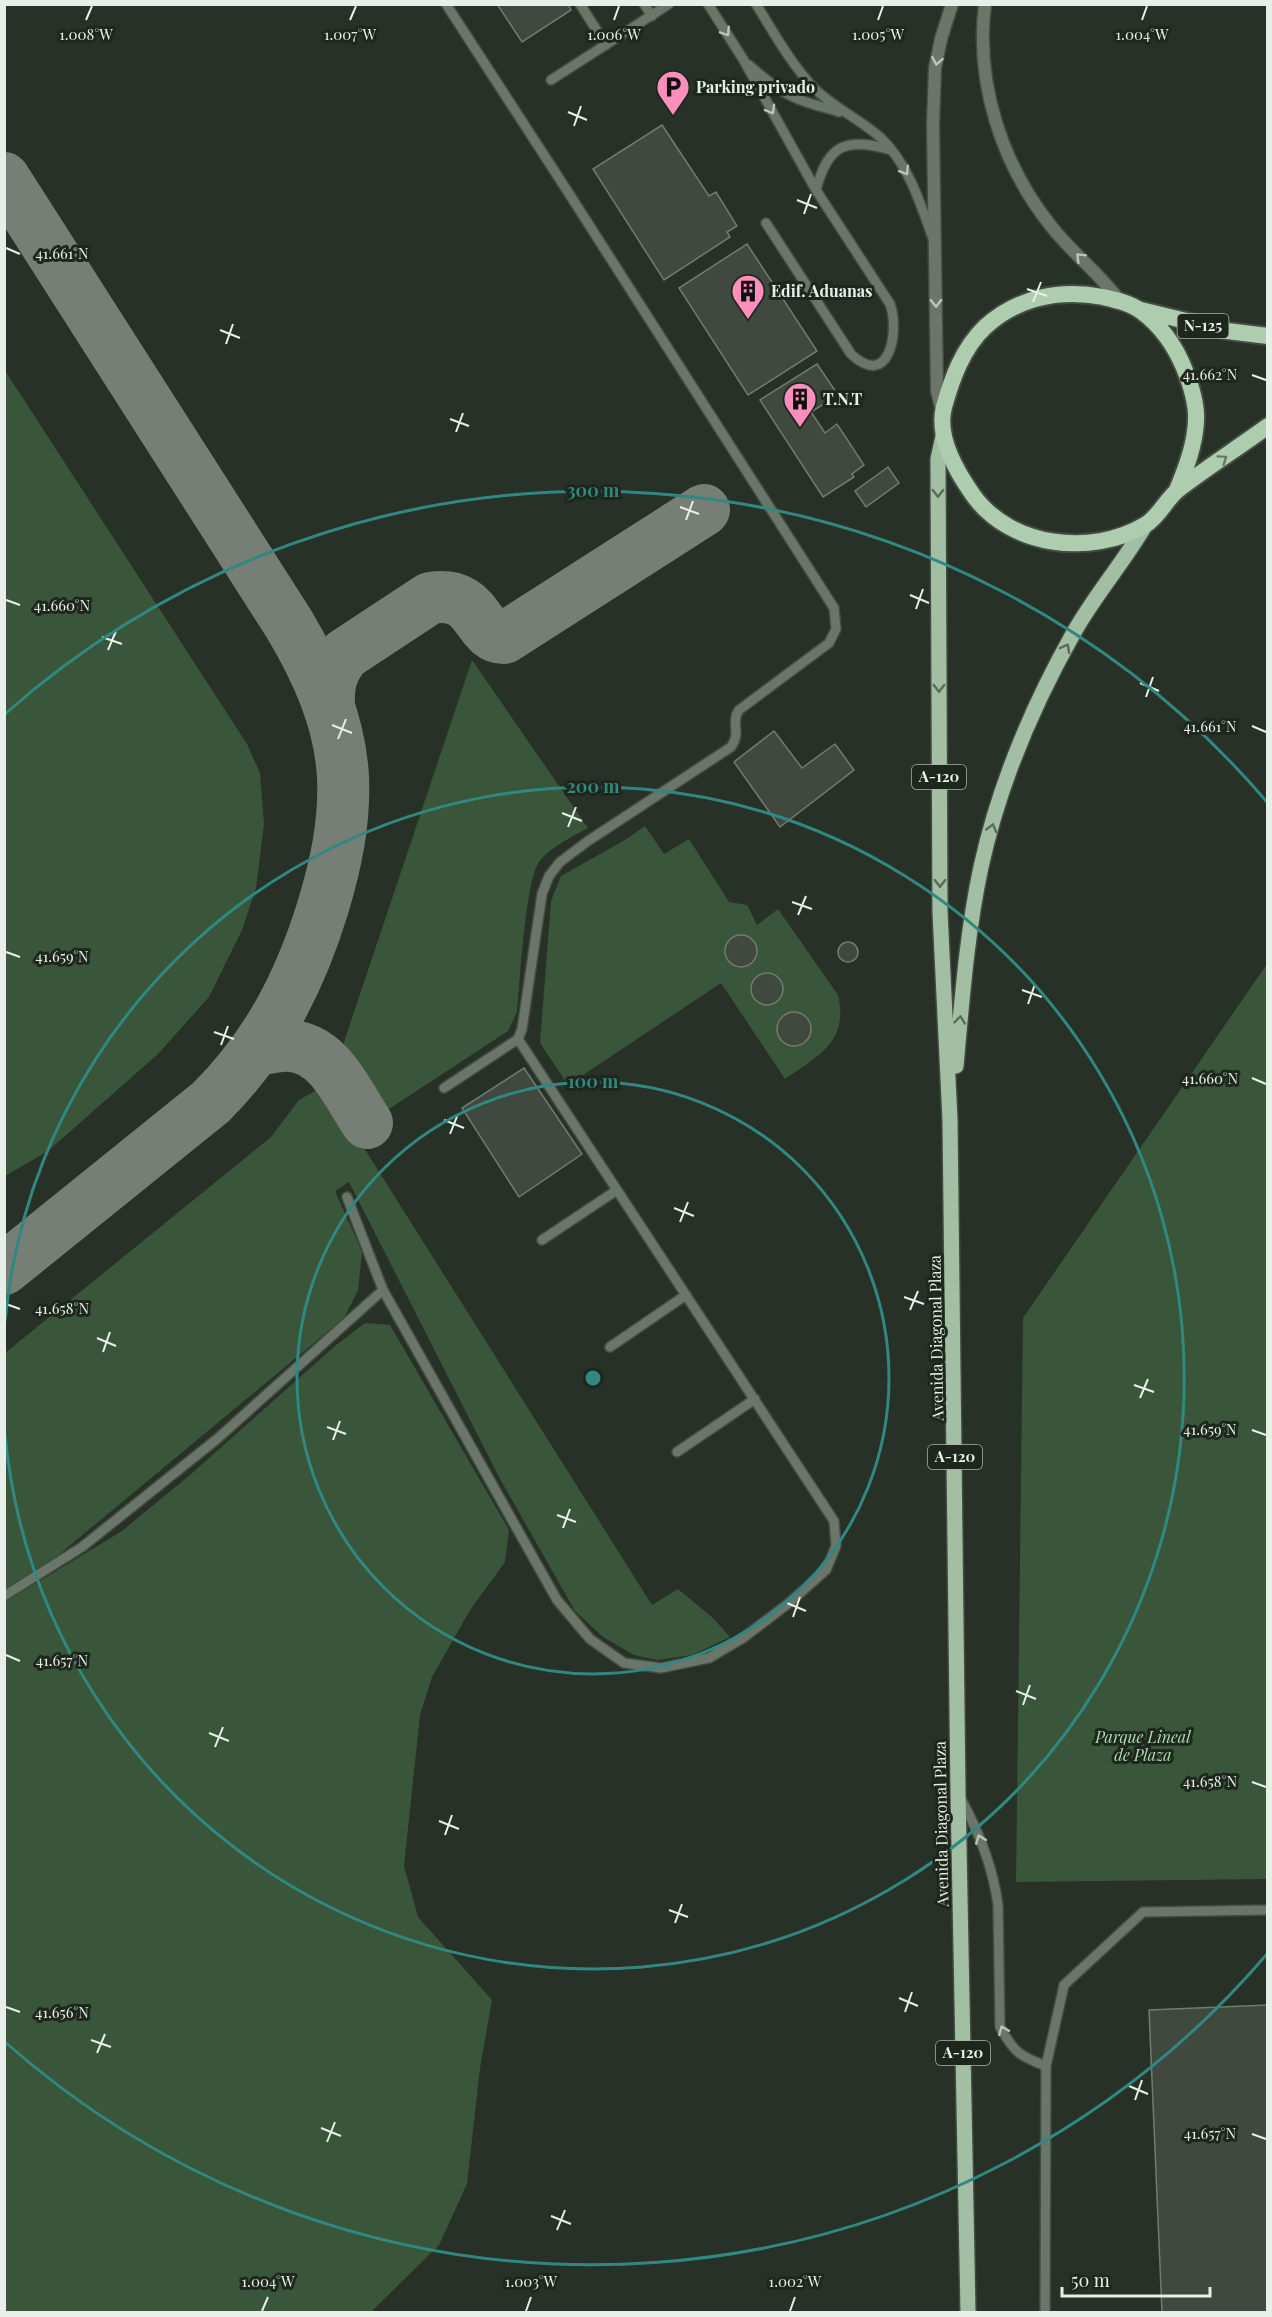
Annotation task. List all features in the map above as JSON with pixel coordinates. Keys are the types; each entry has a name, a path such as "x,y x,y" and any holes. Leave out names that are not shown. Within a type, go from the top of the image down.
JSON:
{"highway":[{"path":"1177,490 1195,438 1195,400 1180,358 1167,338 1140,310 1119,300 1079,293 1063,293 1031,300 1001,315 985,327 963,356 943,413 943,436 955,466 977,501 1007,525 1025,534 1063,543 1085,543 1125,533 1146,524 1177,490 1268,426"},
{"name":"N-125","path":"1140,310 1227,331 1268,336"}],"main road":[{"name":"Avenida Diagonal Plaza","path":"943,436 938,459 940,900 950,1120 958,1793 968,2313"},
{"name":"A-120","path":"950,1120 973,909 981,866 996,811 1017,750 1044,689 1074,632 1146,524"}],"street":[{"path":"943,413 938,391 935,68 952,4"},
{"path":"985,4 982,48 985,77 995,120 1005,148 1032,200 1051,226 1106,283 1119,300"}],"lane":[{"path":"444,1088 518,1039 522,1029 542,894 549,876 560,862 588,841 731,747 737,734 735,715 739,710 829,643 836,629 834,608 446,4"},
{"path":"580,4 606,45"},
{"path":"644,4 652,16"},
{"path":"551,80 669,4"},
{"path":"708,4 743,59 816,190 890,304 894,315 893,340 889,355 883,362 870,365 859,362 851,354 766,223"},
{"path":"756,4 813,87 825,99 881,139 891,150 916,190 935,244"},
{"path":"743,59 785,92 805,102 850,116"},
{"path":"816,190 822,169 830,156 847,144 874,145 891,150"},
{"path":"347,1197 383,1290 557,1600 590,1639 624,1663 661,1668 709,1658 743,1638 789,1603 826,1570 836,1546 834,1521 518,1039"},
{"path":"542,1240 617,1190"},
{"path":"4,1596 82,1547 217,1439 383,1290"},
{"path":"610,1347 686,1295"},
{"path":"677,1452 755,1399"},
{"path":"958,1793 973,1822 995,1886 998,1905 1000,2027 1009,2043 1022,2057 1046,2066"},
{"path":"1045,2313 1046,2066 1064,1985 1143,1912 1268,1910"}],"green space":[{"path":"4,369 247,744 260,773 264,824 256,888 242,930 209,997 158,1054 48,1151 5,1176"},
{"path":"472,660 588,828 549,852 539,862 534,873 527,911 517,1012 508,1031 389,1109 379,1105 342,1048"},
{"path":"645,826 664,854 689,839 729,902 747,905 757,925 778,909 838,995 839,1025 835,1036 819,1055 785,1079 721,983 568,1085 540,1043 551,901 561,876 625,840"},
{"name":"Parque Lineal de Plaza","path":"1267,964 1267,1879 1016,1882 1023,1318"},
{"path":"322,1087 354,1132 652,1605 678,1589 713,1618 730,1637 692,1655 657,1660 634,1655 603,1637 575,1611 499,1477 349,1182 335,1191 362,1252 358,1290 344,1318 56,1557 5,1595 5,1353 271,1137 299,1100"},
{"path":"365,1323 390,1325 509,1530 505,1562 470,1610 432,1677 420,1715 404,1866 418,1917 492,2000 480,2068 467,2184 439,2245 371,2312 5,2312 5,1602 122,1531 190,1475 335,1346"}],"building":[{"path":"497,4 568,4 571,10 522,42"},
{"path":"662,125 709,196 716,192 737,226 727,232 730,237 664,280 593,169"},
{"name":"Edif. Aduanas","path":"747,244 817,351 748,395 679,288"},
{"name":"T.N.T","path":"817,364 838,395 811,412 825,433 837,424 864,465 852,474 854,477 823,497 760,400"},
{"path":"888,467 899,483 866,507 855,491"},
{"path":"774,731 802,768 835,744 854,770 780,827 734,762"},
{"path":"741,935 752,940 757,951 752,962 741,967 730,962 725,951 730,940"},
{"path":"844,942 852,942 858,948 858,956 852,962 844,962 838,956 838,948"},
{"path":"767,973 778,978 783,989 778,1000 767,1005 756,1000 751,989 756,978"},
{"path":"794,1012 806,1017 811,1029 806,1041 794,1046 782,1041 777,1029 782,1017"},
{"path":"524,1068 582,1154 519,1197 462,1108"},
{"path":"1268,2005 1268,2312 1162,2312 1149,2010"}],"taxiway":[{"path":"4,178 289,624 318,678 332,716 343,777 341,827 328,891 304,961 265,1035 231,1081 211,1102 4,1269"},
{"path":"329,706 331,678 345,654 430,598 447,597 459,600 468,607 487,630 495,636 504,638 704,510"},
{"path":"256,1050 289,1046 303,1048 315,1055 336,1074 367,1123"}],"place":[{"name":"Parking privado","path":"673,116"},
{"name":"Edif. Aduanas","path":"748,320"},
{"name":"T.N.T","path":"800,428"}]}
